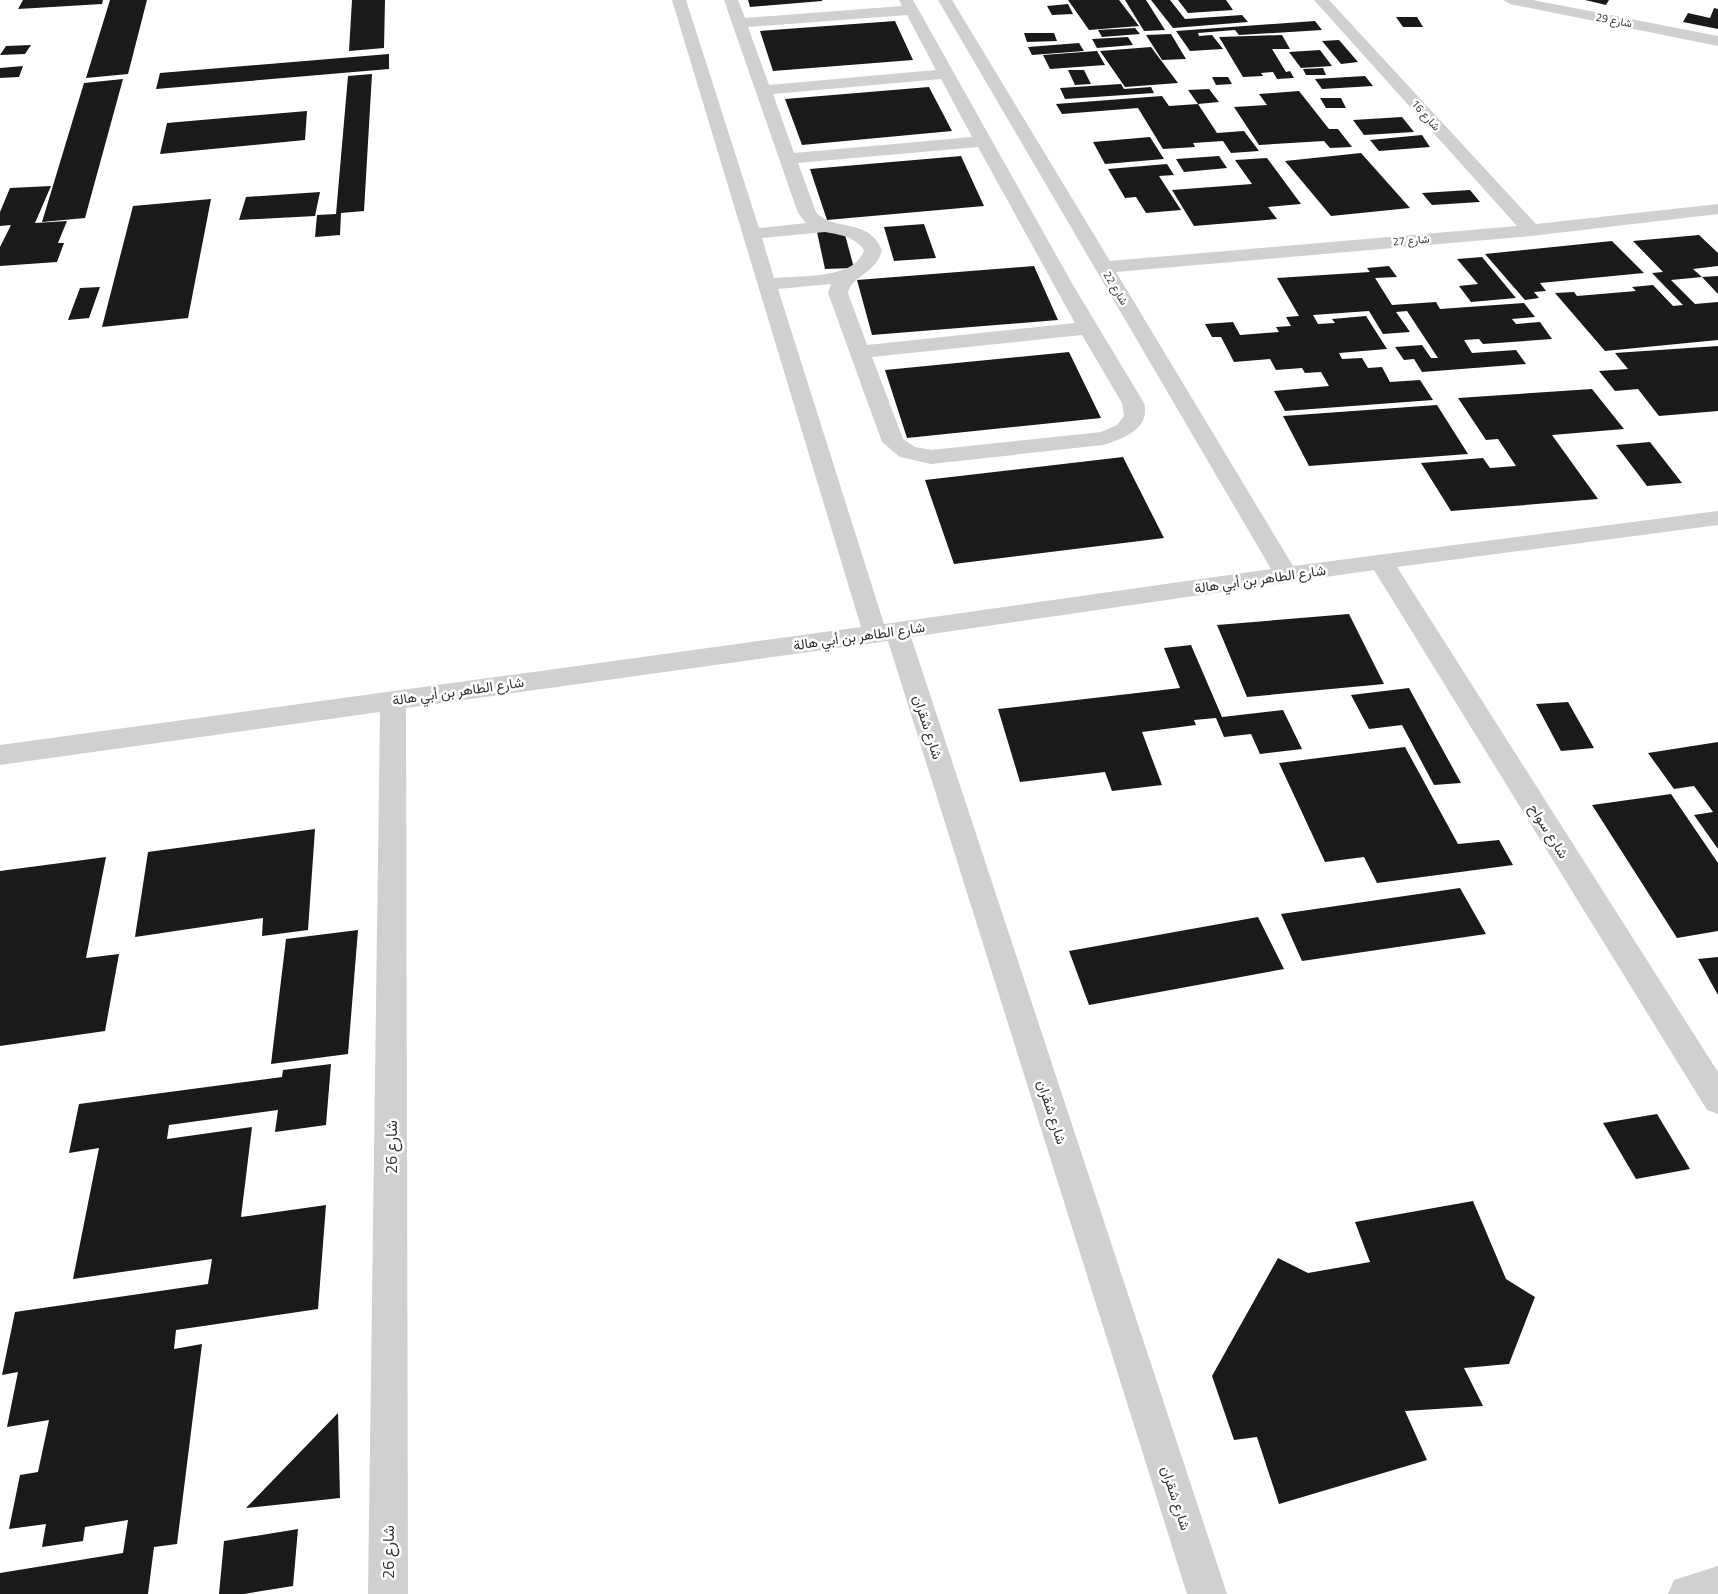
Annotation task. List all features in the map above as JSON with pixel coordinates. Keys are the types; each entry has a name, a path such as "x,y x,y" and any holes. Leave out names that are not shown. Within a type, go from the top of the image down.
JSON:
{"street":[{"name":"شارع شقران","path":"679,0 767,284 886,632 1207,1594"},
{"path":"731,0 807,213 810,218 826,226 865,238 874,250 869,264 841,282 838,293 893,442 914,454 931,457 1104,438 1119,432 1131,424 1134,417 1133,402 1087,328 909,5 740,23"},
{"name":"شارع 22","path":"945,0 1287,575"},
{"name":"شارع 16","path":"1321,0 1531,230"},
{"name":"شارع 29","path":"1510,0 1718,41"},
{"path":"763,90 947,74"},
{"path":"788,159 983,141"},
{"name":"شارع 27","path":"1104,267 1531,230 1718,208"},
{"path":"751,234 826,226"},
{"path":"767,284 847,277"},
{"path":"860,352 1087,328"},
{"name":"شارع الطاهر بن أبي هالة","path":"0,755 1381,561 1718,518"},
{"name":"شارع سواح","path":"1381,561 1718,1100"},
{"name":"شارع 26","path":"388,1594 393,700"},
{"path":"1688,1594 1718,1586"}],"building":[{"path":"23,0 103,0 102,4 18,9"},
{"path":"110,0 147,0 128,74 86,78"},
{"path":"352,0 385,0 384,48 349,51"},
{"path":"748,0 822,0 822,1 750,7"},
{"path":"1068,0 1119,0 1139,26 1089,30"},
{"path":"1125,0 1146,0 1165,30 1144,31"},
{"path":"1151,0 1170,0 1185,19 1242,15 1248,22 1173,28"},
{"path":"1178,0 1226,0 1233,10 1188,13"},
{"path":"1585,0 1609,0 1606,5"},
{"path":"1068,4 1073,14 1052,15 1047,6"},
{"path":"1714,8 1718,9 1718,29 1683,22 1688,13 1710,18"},
{"path":"1396,17 1417,17 1423,27 1403,27"},
{"path":"895,21 913,60 773,71 760,31"},
{"path":"1315,21 1322,30 1239,35 1235,30 1198,33 1199,36 1212,35 1223,49 1190,51 1176,31"},
{"path":"1135,28 1140,34 1102,37 1098,30"},
{"path":"1024,33 1054,33 1057,41 1027,42"},
{"path":"1171,34 1186,59 1162,60 1146,35"},
{"path":"1282,35 1290,49 1272,49 1286,72 1290,71 1294,78 1277,79 1273,72 1261,73 1263,76 1243,77 1219,37"},
{"path":"1128,37 1133,45 1097,48 1092,39"},
{"path":"1339,40 1358,62 1341,64 1322,41"},
{"path":"1079,43 1084,51 1032,55 1028,47"},
{"path":"31,45 25,54 0,55 6,46"},
{"path":"1151,47 1178,83 1125,87 1100,51"},
{"path":"1320,50 1332,66 1301,68 1289,52"},
{"path":"1097,51 1105,65 1050,69 1043,55"},
{"path":"389,54 389,69 156,89 160,73"},
{"path":"23,66 19,77 0,78 0,68"},
{"path":"1323,68 1326,75 1306,75 1303,69"},
{"path":"1068,70 1084,70 1091,84 1075,85"},
{"path":"372,74 364,211 341,213 340,235 315,237 317,215 336,214 348,76"},
{"path":"1365,76 1373,86 1322,89 1315,79"},
{"path":"1212,77 1228,77 1232,84 1216,85"},
{"path":"123,79 85,218 42,222 84,83"},
{"path":"1121,84 1124,89 1151,87 1154,93 1065,99 1060,88"},
{"path":"929,87 952,131 802,145 785,99"},
{"path":"1209,89 1219,102 1198,104 1188,90"},
{"path":"1299,91 1329,129 1338,129 1352,147 1330,148 1324,141 1259,145 1234,107 1267,105 1259,94"},
{"path":"1162,96 1169,106 1198,104 1217,133 1244,131 1259,151 1231,153 1223,141 1193,143 1195,147 1163,149 1138,108 1062,114 1056,104"},
{"path":"1320,98 1341,98 1346,108 1326,108"},
{"path":"307,111 305,140 160,154 167,123"},
{"path":"1402,117 1414,132 1364,135 1353,120"},
{"path":"1422,135 1430,147 1379,151 1370,140"},
{"path":"1150,137 1164,159 1105,164 1093,142"},
{"path":"1361,153 1410,208 1331,216 1285,161"},
{"path":"961,156 984,206 827,220 810,169"},
{"path":"1219,156 1227,168 1184,172 1176,159"},
{"path":"1267,158 1301,204 1268,207 1277,219 1194,226 1172,190 1252,184 1235,160"},
{"path":"1167,164 1174,175 1159,176 1181,210 1146,213 1136,197 1125,198 1108,169"},
{"path":"51,186 35,223 67,221 58,243 64,243 57,262 0,266 0,247 11,225 0,226 0,212 10,188"},
{"path":"1470,190 1480,202 1432,205 1422,193"},
{"path":"320,192 315,216 239,220 246,197"},
{"path":"211,199 188,318 102,327 133,206"},
{"path":"924,224 936,258 894,261 884,227"},
{"path":"844,231 854,268 825,269 817,232"},
{"path":"1699,235 1718,253 1718,266 1693,269 1702,277 1671,280 1695,304 1718,302 1718,340 1605,351 1555,293 1574,292 1577,296 1636,291 1632,287 1653,285 1673,306 1683,305 1652,273 1663,272 1633,241"},
{"path":"1612,241 1644,273 1540,283 1546,291 1534,292 1539,298 1525,300 1485,254"},
{"path":"1482,257 1516,298 1471,302 1459,286 1478,284 1457,259"},
{"path":"1034,266 1058,320 872,335 857,280"},
{"path":"1389,266 1397,277 1375,278 1392,305 1436,302 1440,309 1524,303 1535,317 1512,319 1516,324 1540,322 1552,339 1483,344 1479,339 1464,340 1472,353 1516,350 1526,364 1422,372 1414,359 1404,360 1395,347 1422,345 1431,358 1438,358 1407,311 1396,312 1410,332 1383,334 1369,311 1313,315 1318,324 1335,323 1332,319 1366,316 1387,349 1339,353 1342,359 1362,358 1368,368 1382,367 1390,382 1420,380 1433,400 1285,411 1274,391 1329,386 1321,372 1305,373 1302,368 1276,370 1270,359 1234,362 1221,337 1212,337 1205,324 1233,322 1240,335 1279,332 1276,327 1291,326 1286,317 1299,316 1277,278 1370,272 1367,268"},
{"path":"1718,276 1718,294 1702,277"},
{"path":"100,287 89,318 68,320 80,288"},
{"path":"1718,346 1718,411 1659,416 1638,389 1615,391 1599,371 1628,369 1615,353"},
{"path":"1069,352 1101,418 907,438 885,370"},
{"path":"1592,389 1624,429 1552,435 1598,499 1451,511 1421,463 1483,458 1490,468 1516,466 1498,439 1486,440 1458,398"},
{"path":"1437,405 1468,454 1309,466 1283,416"},
{"path":"1650,442 1682,483 1647,486 1616,445"},
{"path":"1123,457 1164,538 954,564 925,480"},
{"path":"1349,614 1384,684 1247,697 1217,625"},
{"path":"1191,645 1222,717 1283,710 1302,749 1260,754 1251,734 1224,737 1216,718 1194,720 1196,725 1142,732 1162,785 1112,791 1105,772 1020,782 998,709 1180,688 1164,648"},
{"path":"1409,688 1461,783 1434,785 1402,725 1369,729 1351,695"},
{"path":"1568,702 1594,748 1561,751 1536,704"},
{"path":"1718,742 1718,849 1694,815 1713,812 1694,786 1674,789 1648,753"},
{"path":"1405,747 1458,844 1499,840 1513,865 1377,883 1364,857 1325,862 1279,763"},
{"path":"1671,794 1718,863 1718,931 1677,938 1592,805"},
{"path":"315,829 308,930 262,936 263,918 135,937 148,852"},
{"path":"106,857 86,958 119,954 105,1031 0,1046 0,871"},
{"path":"1460,888 1486,934 1302,961 1281,914"},
{"path":"1258,917 1284,969 1089,1005 1069,951"},
{"path":"358,930 348,1054 271,1064 286,939"},
{"path":"1718,957 1718,995 1698,959"},
{"path":"331,1064 326,1125 275,1132 278,1110 169,1125 167,1139 252,1127 241,1217 326,1205 318,1309 176,1330 174,1349 202,1344 177,1544 154,1547 148,1594 0,1594 0,1573 123,1553 128,1520 85,1527 83,1541 42,1547 46,1524 9,1529 20,1475 38,1472 49,1420 7,1427 18,1372 2,1375 15,1312 208,1284 212,1259 73,1279 99,1148 69,1153 79,1104 282,1077 283,1070"},
{"path":"1657,1114 1690,1169 1636,1179 1603,1123"},
{"path":"1473,1201 1506,1279 1535,1297 1509,1364 1464,1368 1483,1406 1405,1411 1427,1460 1279,1504 1257,1437 1234,1440 1212,1376 1278,1258 1308,1273 1370,1262 1355,1222"},
{"path":"338,1413 340,1498 246,1508"},
{"path":"298,1529 293,1586 244,1594 219,1594 224,1541"}]}
